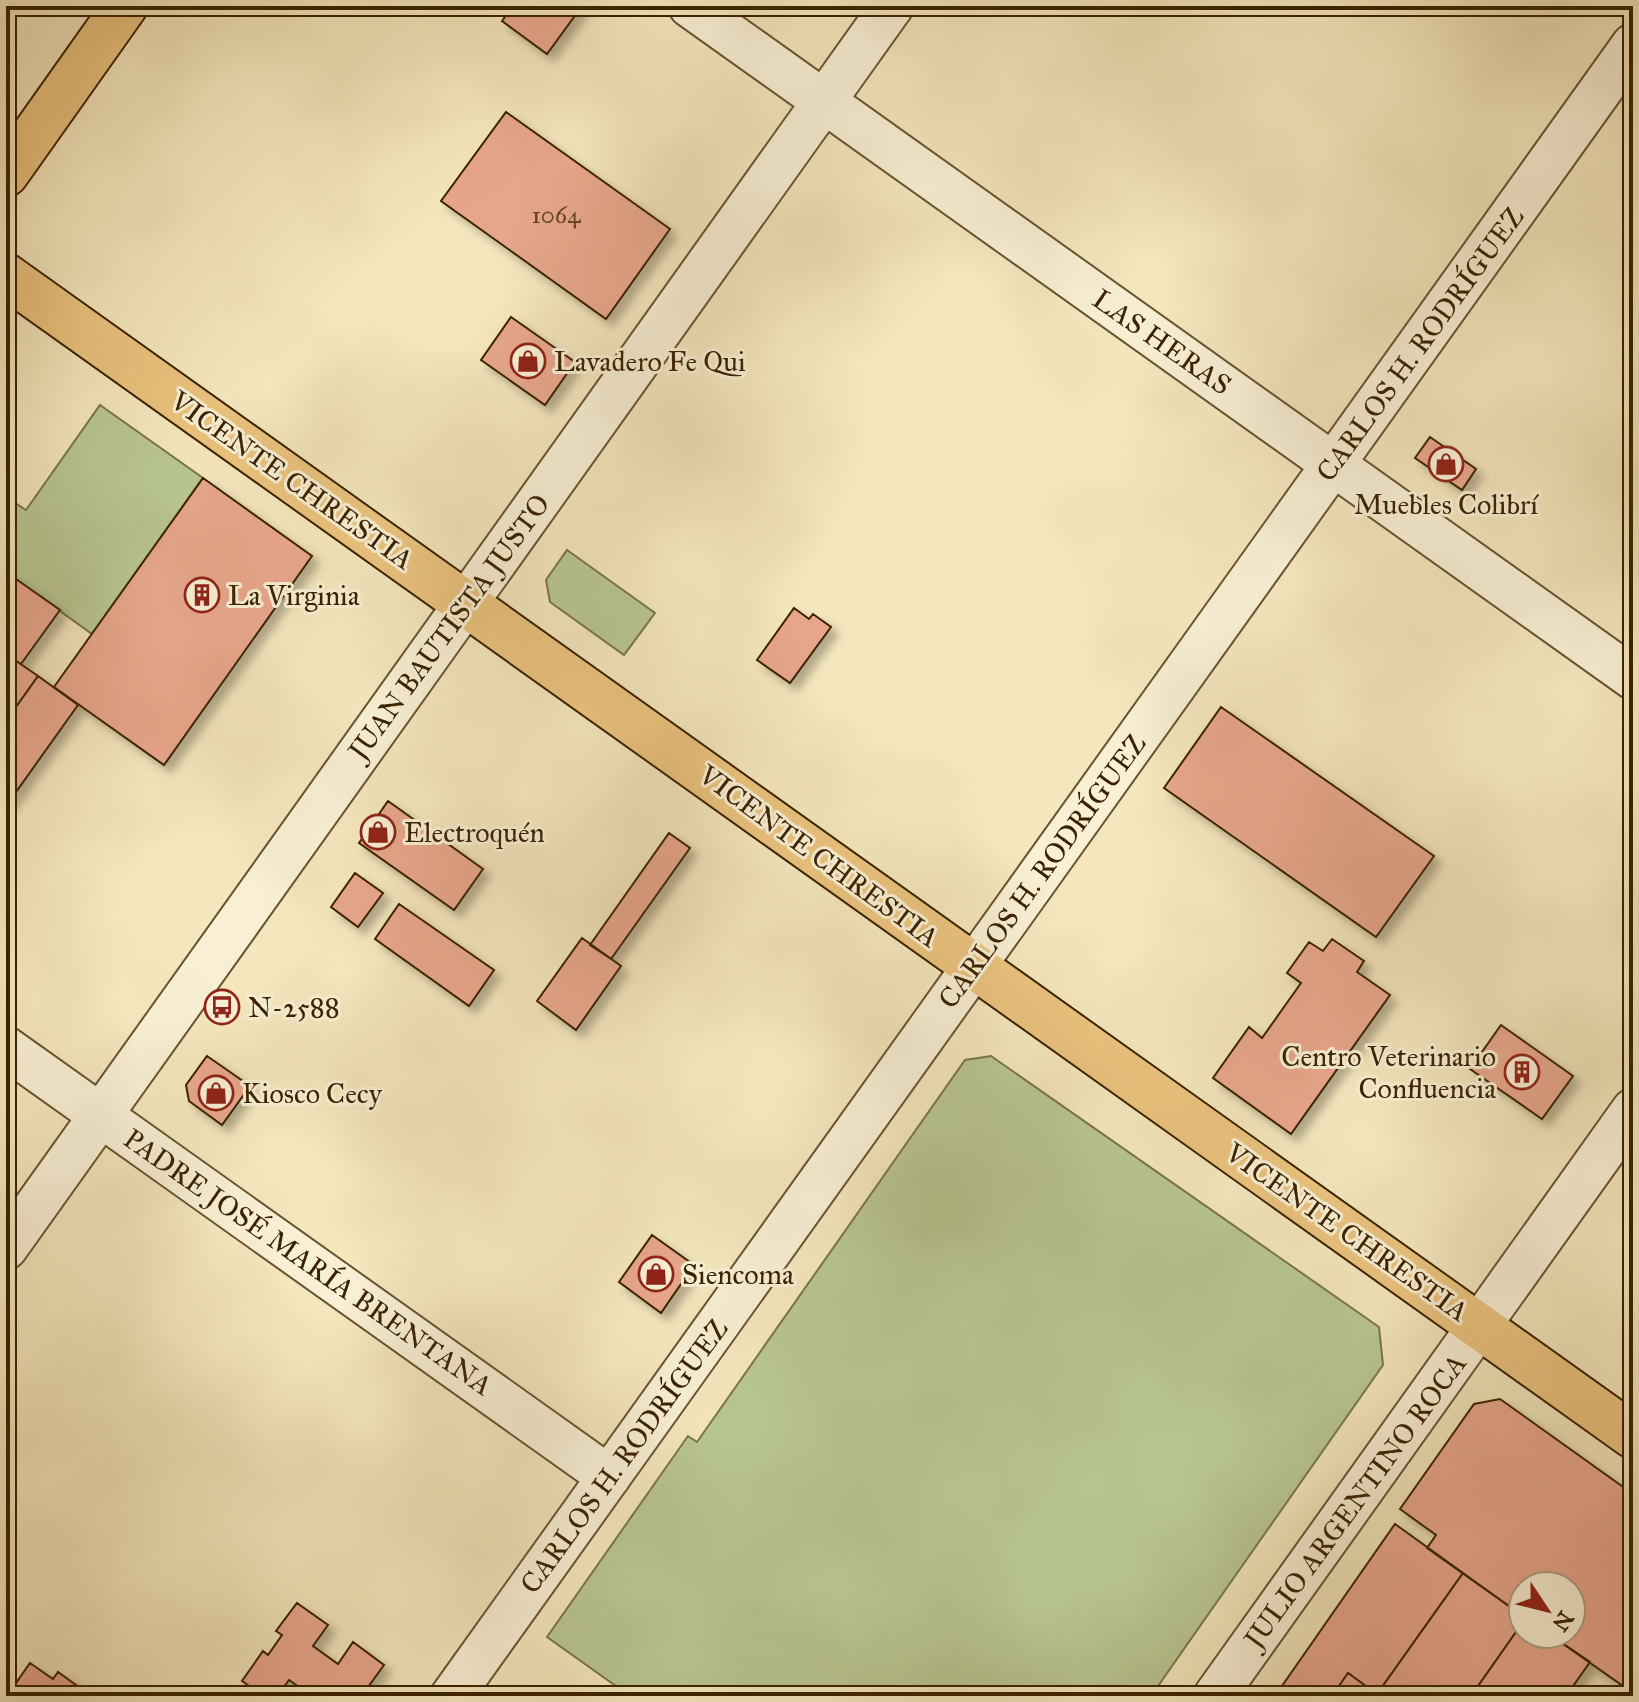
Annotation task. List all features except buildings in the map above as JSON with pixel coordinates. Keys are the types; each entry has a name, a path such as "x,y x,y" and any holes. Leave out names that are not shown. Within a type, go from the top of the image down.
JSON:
{"main road":[{"path":"6,174 125,6"},
{"name":"VICENTE CHRESTIA","path":"6,276 1633,1436"}],"street":[{"name":"LAS HERAS","path":"690,6 1633,678"},
{"name":"JUAN BAUTISTA JUSTO","path":"6,1248 892,6"},
{"name":"CARLOS H. RODRÍGUEZ","path":"452,1696 1633,45"},
{"name":"PADRE JOSÉ MARÍA BRENTANA","path":"6,1048 609,1477"},
{"name":"JULIO ARGENTINO ROCA","path":"1215,1696 1633,1110"}],"green space":[{"path":"100,405 203,478 92,634 6,572 6,497 26,510"},
{"path":"567,550 655,613 624,655 550,602 546,580"},
{"path":"991,1056 1379,1327 1383,1365 1151,1696 630,1696 547,1637 688,1436 697,1442 965,1060"}],"place":[{"name":"Lavadero Fe Qui","path":"528,361"},
{"name":"Muebles Colibrí","path":"1446,464"},
{"name":"La Virginia","path":"202,595"},
{"name":"Electroquén","path":"378,832"},
{"name":"N-2588","path":"222,1007"},
{"name":"Centro Veterinario Confluencia","path":"1522,1072"},
{"name":"Kiosco Cecy","path":"216,1093"},
{"name":"Siencoma","path":"656,1274"}]}
